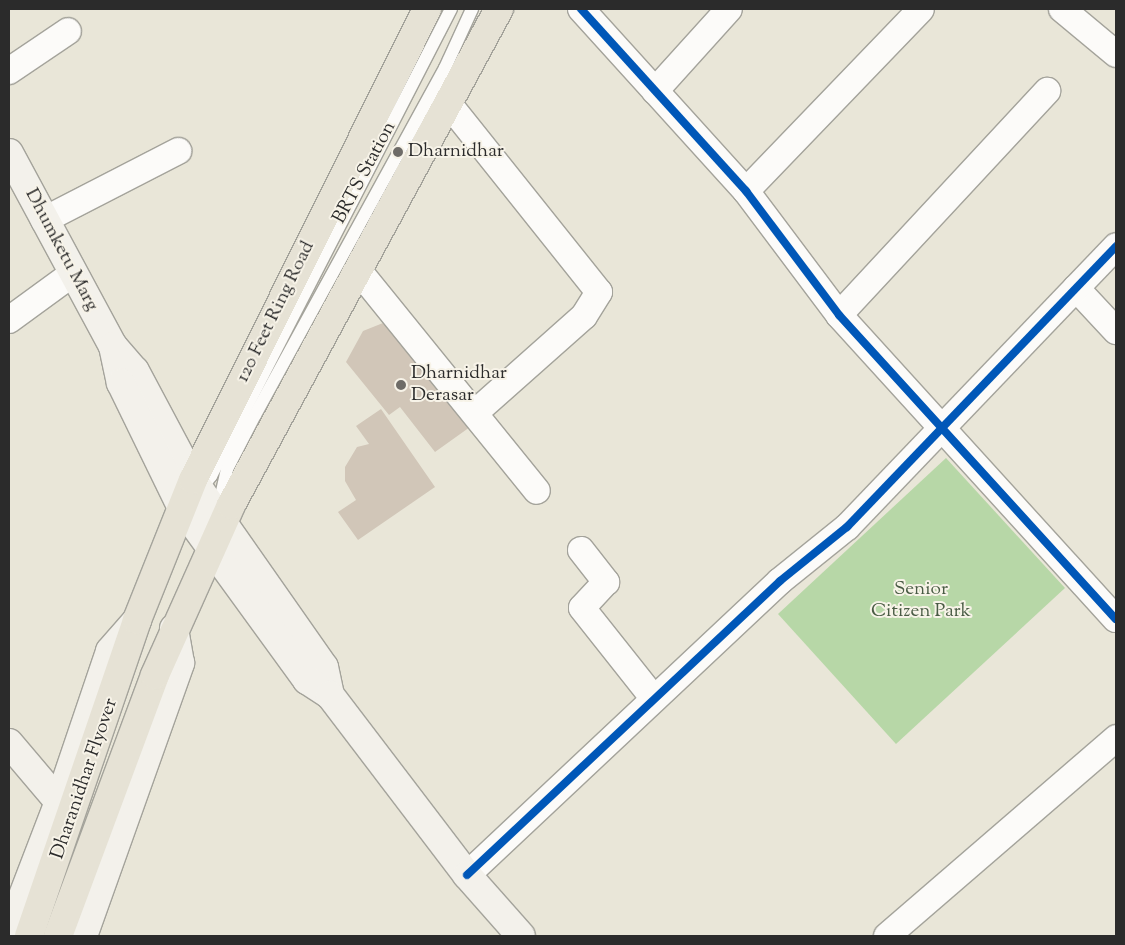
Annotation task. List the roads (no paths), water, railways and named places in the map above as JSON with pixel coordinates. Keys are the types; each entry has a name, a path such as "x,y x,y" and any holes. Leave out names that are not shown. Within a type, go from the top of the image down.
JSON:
{"main road":[{"name":"120 Feet Ring Road","path":"137,620 192,492 427,9"},
{"path":"174,629 207,557 220,518 358,270 499,9"},
{"name":"Dharanidhar Flyover","path":"29,936 123,667 137,620"},
{"name":"Dharanidhar Flyover","path":"58,936 154,676 174,629"}],"street":[{"path":"581,9 746,191 840,315 942,430 1116,619"},
{"path":"655,91 729,9"},
{"path":"746,191 921,9"},
{"path":"1062,9 1116,54"},
{"path":"9,71 68,31"},
{"path":"840,315 1047,91"},
{"path":"448,103 599,292 584,316 476,412"},
{"path":"44,220 178,151"},
{"name":"Dhumketu Marg","path":"9,153 72,274 113,346 121,383 192,492"},
{"path":"467,874 780,581 847,527 942,430 1116,246"},
{"path":"358,270 476,412 537,491"},
{"path":"9,320 72,274"},
{"path":"1076,288 1116,331"},
{"path":"192,492 220,518 324,667 330,695"},
{"path":"192,492 207,557 307,680 330,695 467,874 520,936"},
{"path":"581,550 606,582 582,608 654,699"},
{"path":"9,932 59,802 110,651 137,620"},
{"path":"83,936 180,663 174,629"},
{"path":"9,743 59,802"},
{"path":"887,936 1111,752"}],"lane":[{"name":"BRTS Station","path":"192,492 239,418 451,9"},
{"name":"BRTS Station","path":"220,518 227,469 445,68 472,9"}],"place":[{"name":"Dharnidhar","path":"398,152"},
{"name":"Dharnidhar Derasar","path":"401,385"}],"park label":[{"name":"Senior Citizen Park","path":"921,601"}]}
